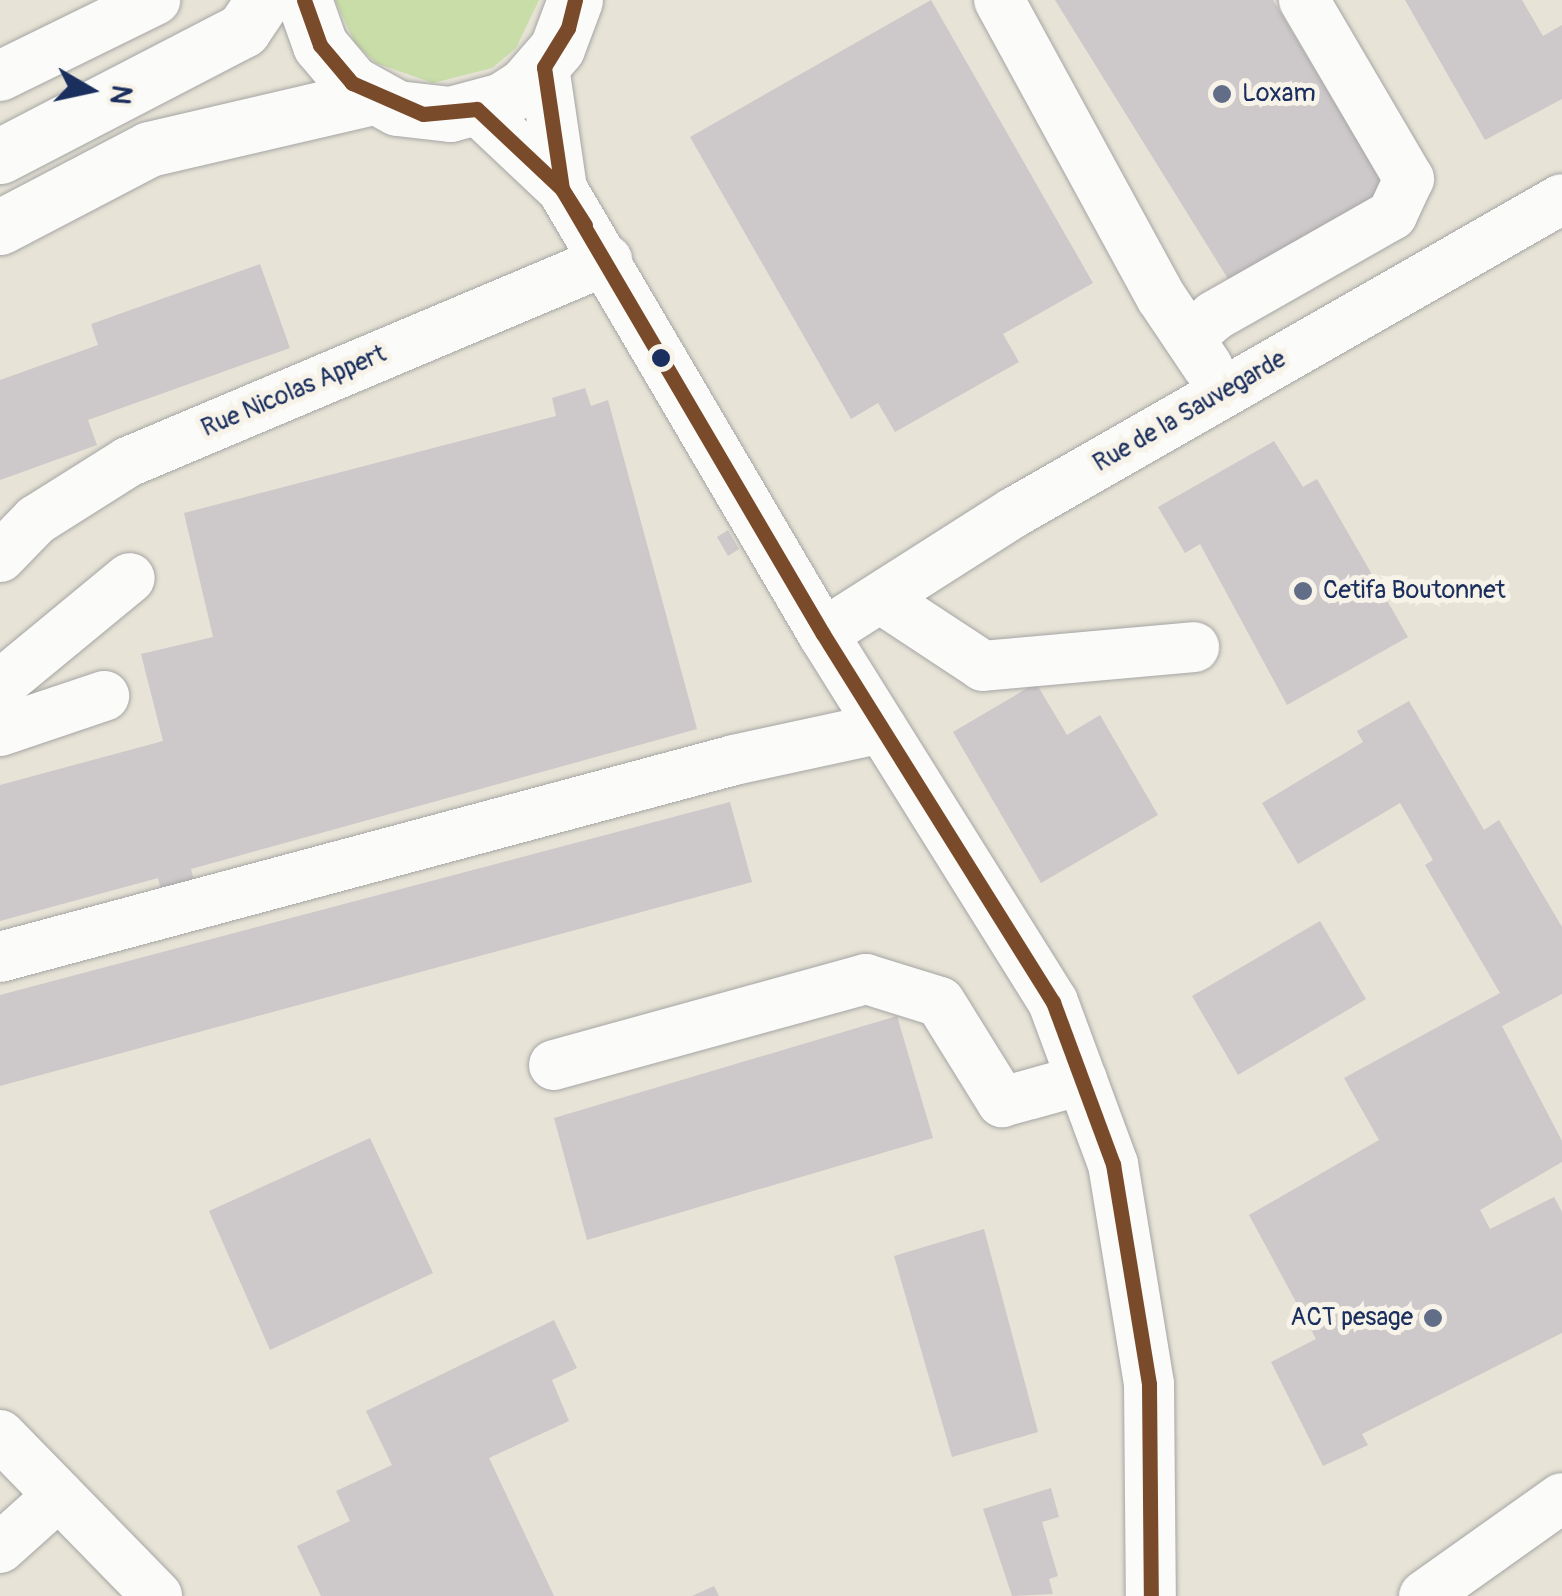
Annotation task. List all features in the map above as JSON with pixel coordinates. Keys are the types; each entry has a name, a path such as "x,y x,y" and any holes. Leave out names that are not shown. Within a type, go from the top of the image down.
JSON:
{"main road":[{"path":"0,156 243,30 263,0"},
{"path":"304,0 320,45 373,97 424,114 477,110 525,86 544,67 568,28 575,0"},
{"path":"0,227 148,149 373,97"}],"street":[{"path":"0,76 155,0"},
{"path":"998,0 1189,338 1225,392"},
{"path":"1189,338 1214,316 1392,215 1409,178 1304,0"},
{"path":"544,67 562,189"},
{"path":"477,110 562,189 823,634 1053,1002 1112,1164 1149,1384 1152,1596"},
{"name":"Rue de la Sauvegarde","path":"823,634 1225,392 1562,200"},
{"name":"Rue Nicolas Appert","path":"0,557 36,520 128,462 607,260"},
{"path":"0,685 130,578"},
{"path":"880,598 984,666 1194,647"},
{"path":"0,731 104,696"},
{"path":"0,957 734,760 882,728"},
{"path":"554,1065 866,979 940,1002 1002,1102 1082,1080"},
{"path":"0,1434 157,1596"},
{"path":"0,1548 59,1495"},
{"path":"1424,1596 1562,1498"}],"green space":[{"path":"335,0 539,0 516,48 492,68 433,83 376,63 355,43"}],"building":[{"path":"931,0 1093,283 1003,334 1019,362 895,432 878,403 851,419 690,137"},
{"name":"Loxam","path":"1055,0 1273,0 1387,189 1230,282"},
{"path":"1405,0 1522,0 1543,36 1562,25 1562,99 1485,140"},
{"path":"260,264 290,348 88,420 97,445 0,480 0,380 98,345 91,324"},
{"path":"585,388 591,406 608,400 697,729 191,869 198,895 165,905 158,878 0,921 0,785 163,741 141,654 213,637 184,513 556,416 552,398"},
{"name":"Cetifa Boutonnet","path":"1274,441 1303,487 1317,479 1408,637 1287,705 1200,544 1185,553 1158,507"},
{"path":"728,530 739,549 728,556 717,537"},
{"path":"1036,683 1067,735 1100,715 1158,815 1041,883 953,732"},
{"path":"1409,701 1484,830 1499,820 1562,927 1562,994 1502,1026 1562,1141 1562,1162 1480,1210 1490,1229 1554,1197 1562,1212 1562,1333 1362,1434 1368,1445 1323,1466 1271,1362 1316,1339 1249,1215 1379,1140 1344,1078 1500,993 1425,865 1433,860 1400,803 1298,864 1262,803 1363,742 1357,731"},
{"path":"730,802 752,882 0,1086 0,995"},
{"path":"1320,921 1366,999 1238,1075 1192,996"},
{"path":"897,1016 933,1138 587,1240 554,1118"},
{"path":"370,1138 433,1273 270,1350 209,1211"},
{"path":"984,1229 1038,1432 952,1457 894,1256"},
{"path":"554,1320 577,1368 552,1380 569,1421 489,1458 554,1596 321,1596 297,1546 350,1521 336,1491 392,1465 366,1411"},
{"path":"1051,1488 1059,1517 1042,1522 1058,1576 1049,1579 1053,1594 1012,1596 983,1509"},
{"path":"714,1586 719,1596 692,1596"}],"transit line":[{"path":"304,0 320,45 352,83 423,114 477,109 562,189 823,634 1053,1002 1113,1164 1149,1384 1151,1596"},
{"path":"575,0 568,28 544,67 562,189 585,225"}],"place":[{"name":"Loxam","path":"1222,94"},
{"name":"Cetifa Boutonnet","path":"1303,591"},
{"name":"ACT pesage","path":"1433,1318"}]}
